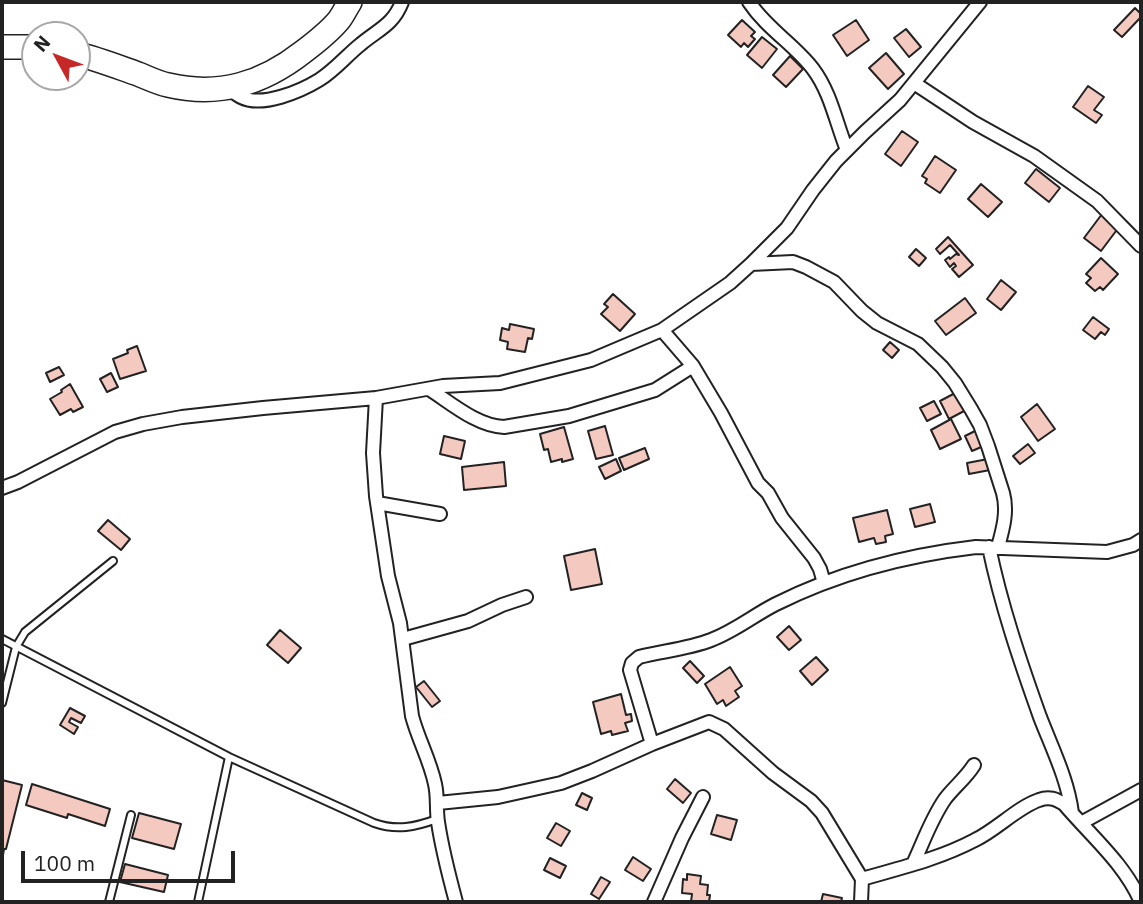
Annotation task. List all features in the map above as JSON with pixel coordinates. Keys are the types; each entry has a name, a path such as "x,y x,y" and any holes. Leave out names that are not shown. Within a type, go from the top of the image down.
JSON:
{"highway":[{"path":"91,58 166,85 199,90 228,88 254,82 276,72 296,58 339,20 350,2"},
{"path":"2,47 21,47"}],"street":[{"path":"228,88 243,99 258,100 277,98 298,91 319,80 374,33 389,24 402,2"},
{"path":"749,2 763,20 811,66 821,81 847,150"},
{"path":"2,488 115,432 143,424 182,417 376,398 443,386 500,383 591,360 662,330 730,283 787,228 813,190 847,150 900,100 980,2"},
{"path":"914,83 973,122 1034,156 1097,201 1141,246"},
{"path":"751,264 793,262 834,282 877,323 911,340 942,367 955,383 980,425 1006,503 1005,515 993,547 1009,622 1077,818"},
{"path":"662,330 693,366 758,483 814,558 824,583"},
{"path":"429,389 485,423 504,427 569,416 655,390 693,366"},
{"path":"376,398 373,453 388,576 403,639 412,716 433,775 438,820 456,902"},
{"path":"377,503 440,514"},
{"path":"652,744 630,670 632,663 639,657 710,641 774,605 824,583 873,567 920,556 993,547 1107,552 1141,540"},
{"path":"403,639 468,621 526,597"},
{"path":"438,803 498,797 561,783 709,722 724,729 772,773 811,801 862,878 861,902"},
{"path":"913,864 940,807 947,796 968,776 974,765"},
{"path":"1077,818 1141,790"},
{"path":"654,902 703,797"},
{"path":"862,878 913,864 974,841 1027,805 1049,798 1057,799 1106,848 1123,870 1140,902"}],"lane":[{"path":"2,703 16,647 25,632 113,561"},
{"path":"2,639 229,757 383,827 413,827 438,820"},
{"path":"198,902 229,757"},
{"path":"109,902 131,815"}],"building":[{"path":"1135,8 1141,17 1122,37 1114,30"},
{"path":"742,20 755,32 751,36 755,39 748,47 744,43 741,47 728,35"},
{"path":"856,20 869,40 847,56 833,35"},
{"path":"906,29 921,47 909,57 894,38"},
{"path":"762,37 777,49 762,68 747,55"},
{"path":"886,53 904,74 888,89 869,68"},
{"path":"790,56 803,69 786,87 773,75"},
{"path":"1088,86 1104,97 1094,110 1102,115 1096,123 1073,107"},
{"path":"902,131 918,142 901,166 885,154"},
{"path":"935,156 956,170 940,193 925,183 927,179 922,176"},
{"path":"1036,169 1060,188 1049,202 1025,183"},
{"path":"981,184 1002,202 988,217 968,199"},
{"path":"1102,214 1119,227 1101,251 1084,238"},
{"path":"948,237 973,265 959,277 952,269 956,266 954,263 950,267 945,260 959,255 950,245 940,254 936,249"},
{"path":"916,249 926,258 919,266 909,257"},
{"path":"1101,258 1118,274 1103,290 1100,287 1095,291 1086,283 1091,278 1086,274"},
{"path":"1001,280 1016,292 1001,310 987,299"},
{"path":"613,294 635,314 620,331 601,314 608,307 604,304"},
{"path":"965,298 976,313 946,335 935,321"},
{"path":"1093,317 1109,329 1105,335 1101,332 1095,339 1083,330"},
{"path":"510,324 534,329 532,339 528,338 525,352 507,349 508,342 500,340 502,328 509,330"},
{"path":"890,342 899,350 892,358 883,350"},
{"path":"137,346 146,371 120,379 113,359"},
{"path":"59,367 64,375 50,382 46,373"},
{"path":"111,373 118,387 107,392 100,379"},
{"path":"70,384 83,407 60,415 50,399"},
{"path":"957,392 966,410 949,419 940,401"},
{"path":"934,401 941,414 927,421 920,408"},
{"path":"1037,404 1055,429 1038,441 1021,417"},
{"path":"951,419 961,439 940,449 931,430"},
{"path":"605,426 613,455 596,459 588,431"},
{"path":"564,427 573,459 551,462 548,449 544,450 540,434"},
{"path":"979,429 986,445 972,451 965,436"},
{"path":"444,436 465,441 461,459 440,454"},
{"path":"1028,444 1035,453 1020,464 1013,456"},
{"path":"645,448 649,459 624,470 619,458"},
{"path":"616,459 621,471 605,479 599,467"},
{"path":"988,459 990,470 969,474 967,463"},
{"path":"504,462 506,486 464,490 462,467"},
{"path":"930,504 935,522 915,527 910,509"},
{"path":"887,510 893,534 885,536 886,542 876,544 874,538 859,542 853,518"},
{"path":"108,520 130,539 121,550 98,531"},
{"path":"595,549 602,584 571,590 564,556"},
{"path":"789,626 801,640 789,650 777,637"},
{"path":"280,630 301,648 288,663 267,645"},
{"path":"816,657 828,670 812,685 800,671"},
{"path":"690,661 704,676 697,683 683,668"},
{"path":"730,667 742,686 735,691 739,697 726,706 723,700 717,704 705,684"},
{"path":"424,681 440,701 432,707 416,687"},
{"path":"621,694 626,715 631,714 632,721 625,723 628,731 612,735 611,731 601,734 593,702"},
{"path":"70,708 85,716 81,723 71,718 69,722 78,727 74,734 60,725"},
{"path":"675,779 691,793 683,803 667,789"},
{"path":"2,780 22,785 2,861"},
{"path":"32,784 110,809 105,826 26,805"},
{"path":"582,793 592,798 587,810 576,805"},
{"path":"139,813 181,824 174,849 132,838"},
{"path":"717,815 737,820 731,840 711,834"},
{"path":"556,823 570,831 561,846 547,838"},
{"path":"633,857 651,869 643,881 625,870"},
{"path":"550,858 566,866 560,878 544,870"},
{"path":"125,864 168,875 164,892 120,882"},
{"path":"687,874 701,876 700,884 708,885 709,902 691,902 692,894 682,893 683,879 687,880"},
{"path":"601,877 610,882 599,899 591,894"},
{"path":"823,894 842,898 841,902 821,902"}]}
